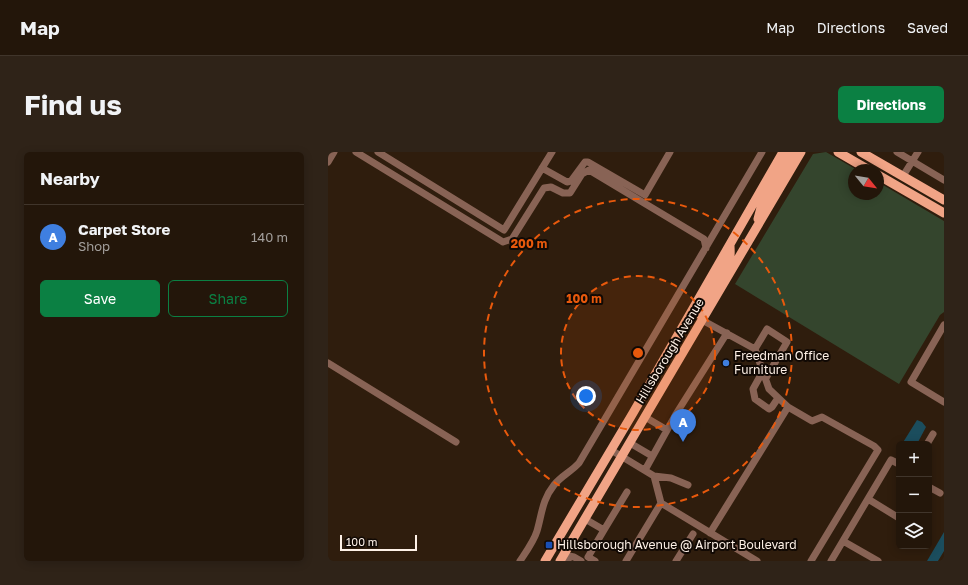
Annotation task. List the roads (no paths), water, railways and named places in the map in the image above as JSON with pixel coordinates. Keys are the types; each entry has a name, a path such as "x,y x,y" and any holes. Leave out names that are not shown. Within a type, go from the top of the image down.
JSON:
{"main road":[{"name":"Hillsborough Avenue","path":"545,561 611,450 783,152"},
{"path":"756,230 762,204 792,152"},
{"name":"Hillsborough Avenue","path":"564,559 585,519 756,230 800,152"},
{"path":"838,152 859,164"},
{"path":"861,152 944,199"},
{"path":"884,178 941,211"},
{"path":"702,320 700,313 730,259 730,245"},
{"path":"552,561 556,553 557,540"}],"street":[{"path":"328,162 334,152"},
{"path":"356,152 503,242 512,239 544,188 551,187 563,193 570,193 582,174 589,170 704,239 706,248"},
{"path":"378,152 504,230 552,152"},
{"path":"542,168 568,182 571,181 582,164 588,162 645,195 670,152"},
{"path":"520,561 537,533 541,509 549,492 555,484 573,470 579,463 762,152"},
{"path":"897,152 944,180"},
{"path":"903,176 918,152"},
{"path":"941,211 944,199"},
{"path":"702,320 756,350 769,389 788,407 812,421 822,417 874,446 878,450 811,561"},
{"path":"944,325 911,382 944,402"},
{"path":"756,350 767,329 787,342 765,375 753,389 755,399 769,409 778,398"},
{"path":"645,470 688,394 727,334"},
{"path":"328,362 456,442"},
{"path":"710,533 788,407"},
{"path":"645,417 667,430"},
{"path":"929,441 933,434"},
{"path":"630,443 652,456"},
{"path":"611,450 654,476 671,478 688,485"},
{"path":"831,561 891,460 896,462"},
{"path":"654,476 661,503 757,561"},
{"path":"932,489 940,493"},
{"path":"595,561 588,557 627,492"},
{"path":"868,499 896,516"},
{"path":"626,561 661,503"},
{"path":"585,519 604,530"},
{"path":"676,561 693,534"},
{"path":"843,541 878,561"},
{"path":"564,559 574,556 581,561"}],"water":[{"path":"917,420 922,422 926,427 919,441 904,441"},
{"path":"944,532 944,551 938,561 927,561"}],"place":[{"name":"Freedman Office Furniture","path":"726,363"},
{"name":"Carpet Store","path":"683,442"},
{"name":"Hillsborough Avenue @ Airport Boulevard","path":"549,545"}]}
